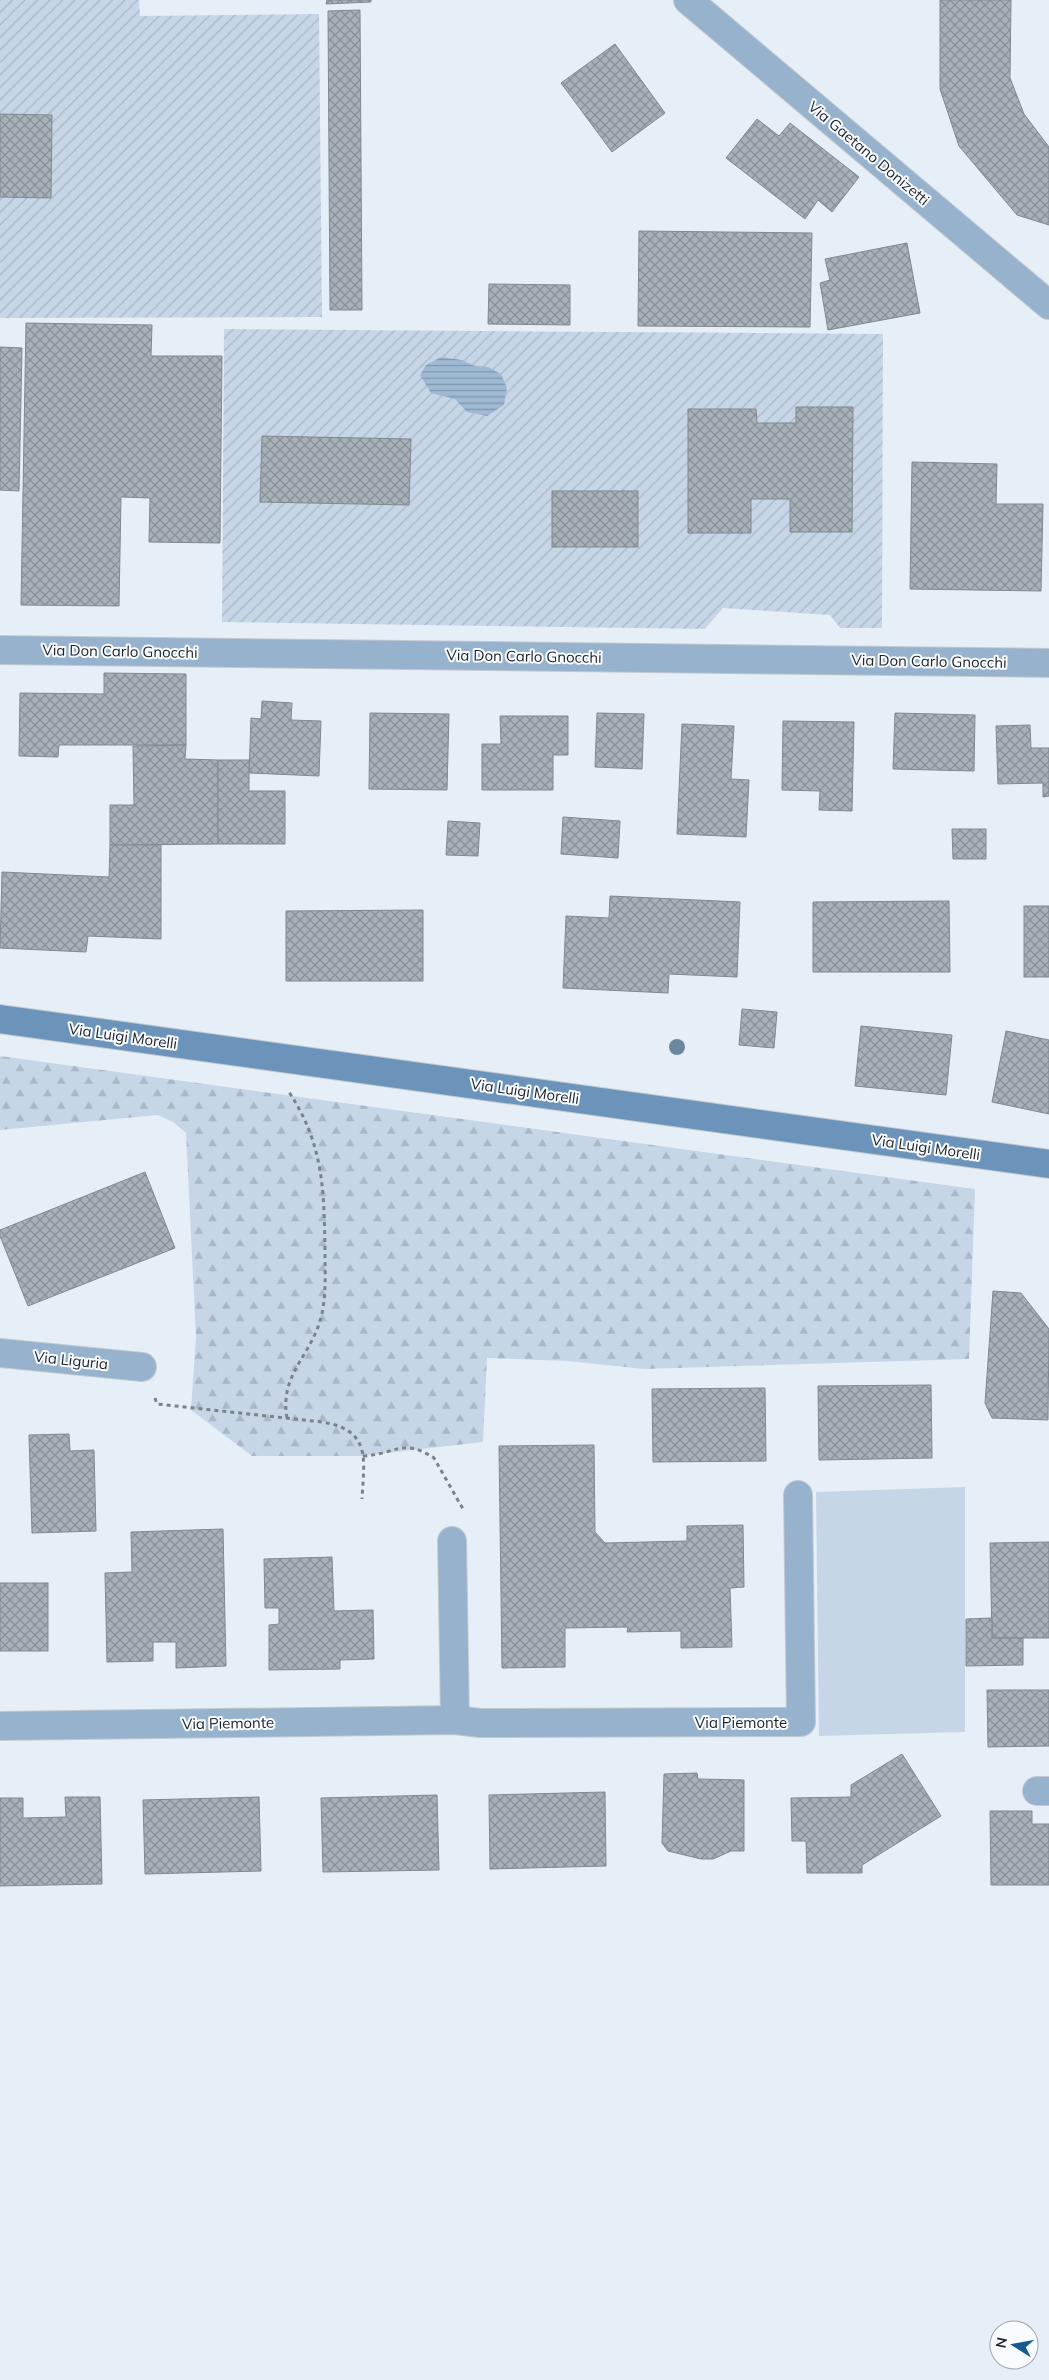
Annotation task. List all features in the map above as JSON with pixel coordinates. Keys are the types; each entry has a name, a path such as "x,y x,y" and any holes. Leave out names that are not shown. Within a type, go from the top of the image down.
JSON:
{"street":[{"name":"Via Gaetano Donizetti","path":"688,0 1049,305"},
{"name":"Via Don Carlo Gnocchi","path":"0,650 1049,663"},
{"name":"Via Luigi Morelli","path":"0,1019 1049,1164"},
{"name":"Via Liguria","path":"0,1353 142,1367"},
{"name":"Via Piemonte","path":"0,1726 455,1720 480,1724 802,1722 798,1495"},
{"path":"452,1542 455,1720"}],"path":[{"path":"285,1087 307,1123 322,1175 325,1278 324,1299 317,1330 289,1382 285,1406 287,1418"},
{"path":"142,1367 157,1404 334,1424 343,1428 360,1441 363,1456 362,1499"},
{"path":"363,1456 403,1447 429,1455 434,1458 442,1471 466,1517"}],"green space":[{"path":"0,0 139,0 140,16 319,14 322,317 0,318"},
{"path":"224,329 883,334 882,628 840,628 830,615 723,608 705,629 222,622"},
{"path":"0,1056 975,1189 969,1359 644,1369 568,1361 487,1358 483,1442 360,1456 252,1456 191,1410 196,1337 186,1133 173,1122 158,1115 0,1130"},
{"path":"965,1487 965,1732 819,1736 816,1492"}],"shaded area":[{"path":"441,357 462,360 475,366 488,367 501,374 507,388 504,405 487,416 467,412 455,399 431,393 420,375 426,365"}],"building":[{"path":"327,0 371,0 371,2 326,4"},
{"path":"940,0 1011,0 1010,78 1024,114 1049,147 1049,225 1017,215 959,146 940,89"},
{"path":"360,10 362,310 330,310 328,11"},
{"path":"615,44 665,113 612,152 561,83"},
{"path":"0,114 52,115 51,198 0,197"},
{"path":"757,119 779,136 790,123 859,177 832,212 818,200 805,219 726,158"},
{"path":"639,231 812,233 810,327 638,326"},
{"path":"907,243 920,313 828,330 820,283 830,280 825,259"},
{"path":"489,284 570,285 570,325 488,324"},
{"path":"26,323 152,325 151,356 222,356 220,543 149,542 150,498 121,497 119,606 21,605"},
{"path":"0,347 22,348 19,491 0,490"},
{"path":"796,407 853,407 852,532 790,532 790,499 751,499 751,533 688,533 688,409 756,409 757,423 796,423"},
{"path":"262,436 411,439 409,505 260,502"},
{"path":"912,462 997,464 996,504 1043,504 1041,591 910,589"},
{"path":"552,491 638,491 638,547 552,547"},
{"path":"104,673 186,674 186,745 59,745 58,757 19,756 20,693 104,694"},
{"path":"262,701 292,703 291,720 321,721 319,776 249,773 251,718 261,719"},
{"path":"370,713 449,714 447,790 369,789"},
{"path":"597,713 644,714 642,769 595,767"},
{"path":"895,713 975,715 974,771 893,769"},
{"path":"500,716 568,716 568,755 553,755 553,790 482,790 482,744 501,744"},
{"path":"783,721 854,722 852,811 819,810 820,791 782,790"},
{"path":"682,724 734,726 731,779 749,780 746,837 677,834"},
{"path":"1030,725 1031,748 1049,748 1049,796 1043,797 1043,783 998,784 996,726"},
{"path":"186,745 185,759 218,760 218,844 110,845 110,805 134,805 133,746"},
{"path":"218,760 249,760 249,791 285,791 285,844 218,844"},
{"path":"563,817 620,821 618,858 561,854"},
{"path":"448,821 480,823 478,856 446,855"},
{"path":"952,829 986,829 986,859 953,859"},
{"path":"110,845 161,845 161,939 88,936 86,952 0,948 2,872 109,877"},
{"path":"610,896 740,902 737,977 669,974 668,993 563,988 566,916 609,918"},
{"path":"949,901 950,972 813,972 813,902"},
{"path":"1024,906 1049,906 1049,977 1024,977"},
{"path":"423,910 423,981 286,981 286,911"},
{"path":"742,1009 777,1012 774,1048 739,1045"},
{"path":"861,1026 952,1035 946,1095 855,1086"},
{"path":"1006,1031 1049,1040 1049,1114 992,1102"},
{"path":"145,1172 175,1248 28,1306 0,1236 0,1230"},
{"path":"993,1291 1021,1293 1049,1329 1048,1420 992,1418 985,1403"},
{"path":"931,1385 932,1458 819,1460 818,1386"},
{"path":"765,1388 766,1461 653,1462 652,1389"},
{"path":"69,1434 70,1451 94,1450 96,1531 32,1533 29,1435"},
{"path":"594,1445 595,1532 605,1543 687,1541 687,1526 743,1525 744,1587 730,1588 732,1647 681,1648 681,1631 627,1632 628,1627 565,1628 565,1667 502,1668 499,1446"},
{"path":"223,1529 226,1666 176,1668 176,1642 153,1642 153,1661 107,1662 105,1573 132,1572 131,1532"},
{"path":"1049,1542 1049,1638 992,1638 990,1543"},
{"path":"332,1557 334,1611 373,1610 374,1659 340,1660 340,1669 269,1670 269,1625 279,1624 279,1608 265,1608 264,1559"},
{"path":"0,1583 48,1583 48,1651 0,1651"},
{"path":"992,1618 992,1638 1023,1638 1023,1665 966,1666 966,1619"},
{"path":"987,1690 1049,1690 1049,1746 988,1747"},
{"path":"902,1754 941,1816 862,1865 862,1873 807,1873 806,1841 792,1841 791,1798 851,1797 851,1785"},
{"path":"697,1773 698,1779 744,1780 744,1851 731,1851 713,1859 701,1859 668,1851 662,1843 664,1774"},
{"path":"605,1792 606,1866 490,1869 489,1795"},
{"path":"437,1795 439,1870 323,1872 321,1798"},
{"path":"65,1797 100,1797 102,1884 0,1886 0,1798 23,1798 23,1818 66,1817"},
{"path":"259,1797 261,1871 145,1874 143,1800"},
{"path":"990,1811 1032,1811 1032,1824 1049,1824 1049,1885 991,1885"}]}
